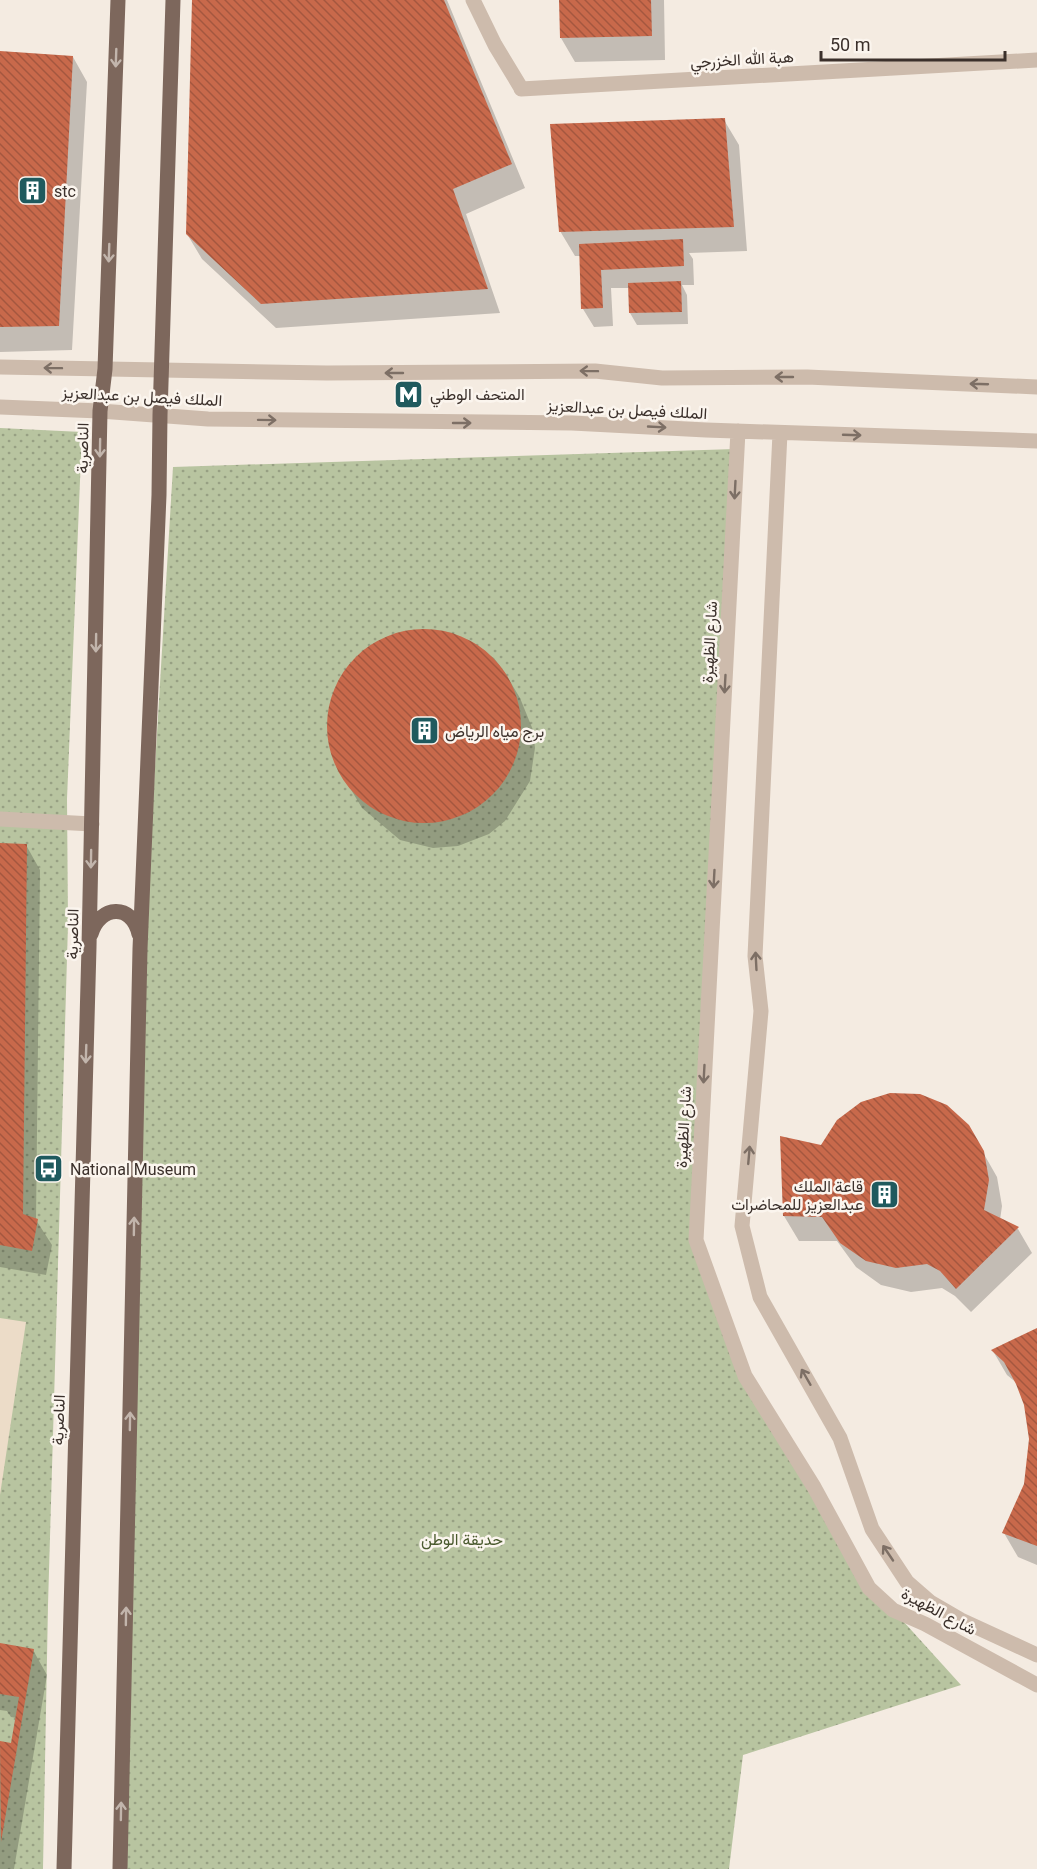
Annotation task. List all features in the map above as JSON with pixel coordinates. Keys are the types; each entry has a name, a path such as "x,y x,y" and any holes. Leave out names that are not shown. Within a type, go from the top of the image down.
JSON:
{"main road":[{"name":"الناصرية","path":"63,1869 89,947 100,411 105,369 118,0"},
{"path":"120,1869 140,949 159,495 173,0"},
{"path":"89,947 90,936 100,916 115,911 130,917 136,923 140,937 140,949"}],"street":[{"name":"هبة الله الخزرجي","path":"473,0 495,45 521,89 1037,60"},
{"name":"الملك فيصل بن عبدالعزيز","path":"0,367 362,373 595,371 662,378 807,377 1037,387"},
{"name":"الملك فيصل بن عبدالعزيز","path":"0,407 208,419 572,423 780,433 1037,441"},
{"name":"شارع الظهيرة","path":"738,431 696,1240 745,1376 814,1487 869,1588 893,1610 925,1624 1037,1685"},
{"name":"شارع الظهيرة","path":"780,433 755,957 761,1011 742,1226 760,1297 840,1438 872,1529 907,1582 930,1602 961,1620 1037,1654"},
{"path":"0,819 92,824"}],"green space":[{"path":"0,428 82,432 67,799 68,924 48,1605 43,1869 0,1869"},
{"name":"حديقة الوطن","path":"735,449 700,1241 749,1377 874,1589 961,1685 743,1755 729,1869 125,1869 144,950 173,467"}],"shaded area":[{"path":"0,1318 26,1322 0,1495"}],"building":[{"path":"192,0 444,0 512,164 453,189 488,289 261,304 186,234"},
{"path":"559,0 651,0 652,36 560,38"},
{"name":"stc","path":"0,51 73,56 59,326 0,327"},
{"path":"725,118 734,227 559,232 550,124"},
{"path":"683,239 684,266 601,270 603,308 581,309 579,244"},
{"path":"681,281 682,312 629,313 628,283"},
{"name":"برج مياه الرياض","path":"424,629 443,631 470,641 485,651 499,665 513,689 519,707 521,726 519,745 509,772 499,787 485,801 461,815 443,821 424,823 405,821 378,811 363,801 349,787 335,763 329,745 327,726 329,707 339,680 349,665 363,651 387,637 405,631"},
{"path":"0,843 27,844 23,1214 38,1219 32,1251 0,1245"},
{"name":"قاعة الملك عبدالعزيز للمحاضرات","path":"890,1093 920,1094 947,1105 969,1125 984,1151 989,1180 984,1210 1019,1227 956,1289 940,1271 927,1264 896,1268 866,1261 840,1243 822,1217 783,1216 780,1136 821,1145 837,1120 861,1102"},
{"path":"1037,1328 1037,1546 1002,1533 1024,1484 1029,1439 1024,1405 1016,1384 1004,1362 991,1350"},
{"path":"0,1643 34,1649 1,1842 0,1741 11,1743 19,1697 0,1694"}],"place":[{"name":"stc","path":"33,191"},
{"name":"المتحف الوطني","path":"409,394"},
{"name":"برج مياه الرياض","path":"424,731"},
{"name":"National Museum","path":"49,1169"},
{"name":"قاعة الملك عبدالعزيز للمحاضرات","path":"884,1195"}]}
